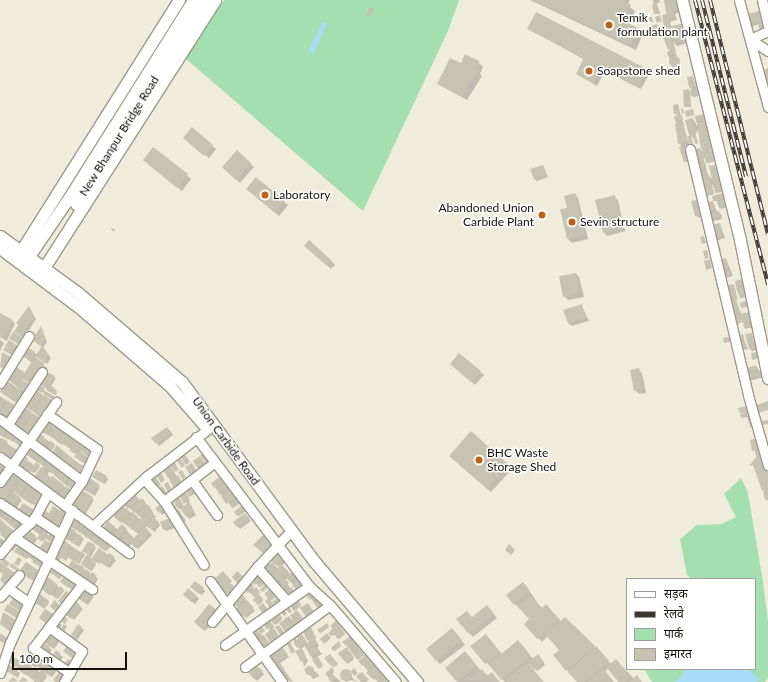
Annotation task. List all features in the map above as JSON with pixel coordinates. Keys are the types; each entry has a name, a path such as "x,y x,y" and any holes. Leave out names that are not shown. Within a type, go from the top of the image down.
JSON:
{"street":[{"path":"22,258 179,0"},
{"name":"New Bhanpur Bridge Road","path":"22,258 193,0"},
{"name":"New Bhanpur Bridge Road","path":"38,270 205,0"},
{"path":"38,270 215,0"},
{"path":"682,0 740,240 768,378"},
{"path":"739,0 768,107"},
{"path":"762,0 768,25"},
{"path":"750,39 768,31"},
{"path":"750,39 768,51"},
{"path":"690,148 748,395 768,465"},
{"name":"Union Carbide Road","path":"0,236 22,258 38,270 169,385 207,430 287,535 408,682"},
{"name":"Union Carbide Road","path":"0,248 22,258"},
{"name":"Union Carbide Road","path":"38,270 87,300 182,382 314,561 417,682"},
{"path":"0,383 29,336"},
{"path":"42,372 4,421 82,481"},
{"path":"0,482 56,402"},
{"path":"0,673 28,602 59,533 68,507 97,450 47,414"},
{"path":"94,525 144,479 196,437 207,430"},
{"path":"196,437 310,586 330,605 396,682"},
{"path":"0,456 11,466 94,525 129,553"},
{"path":"164,501 215,462"},
{"path":"144,479 164,501 204,566"},
{"path":"192,480 217,515"},
{"path":"0,554 14,537 32,520 48,493"},
{"path":"0,503 59,533"},
{"path":"212,622 257,567 287,535"},
{"path":"14,537 92,589"},
{"path":"257,567 286,600"},
{"path":"0,597 19,575"},
{"path":"210,581 282,682"},
{"path":"70,673 33,648 83,583"},
{"path":"225,645 286,600 310,586"},
{"path":"8,588 28,602"},
{"path":"245,667 262,653 330,605"},
{"path":"49,627 82,651 64,682"}],"green space":[{"path":"224,0 459,0 448,31 363,211 186,59"},
{"path":"741,478 748,493 768,621 768,678 765,682 652,682 645,670 756,670 756,578 690,578 687,575 680,539 697,525 722,524 736,517 724,494"}],"water":[{"path":"323,22 327,24 313,54 308,52"},
{"path":"686,670 749,670 760,679 757,682 676,682"}],"building":[{"name":"Temik formulation plant","path":"534,0 622,0 631,5 623,21 638,28 630,45"},
{"path":"664,0 681,0 680,9 673,11 675,17 669,19 671,26 681,24 682,29 669,32 667,27 664,28 662,15 666,14"},
{"path":"657,4 660,13 654,14 652,5"},
{"path":"370,7 374,9 370,17 366,15"},
{"path":"762,10 765,20 747,26 744,15"},
{"path":"536,12 647,69 638,86 601,68 593,83 576,74 584,58 527,29"},
{"path":"660,15 662,21 657,23 655,17"},
{"path":"764,21 767,29 760,32 758,23"},
{"path":"657,24 659,30 652,33 650,26"},
{"path":"683,29 686,40 674,44 671,33"},
{"path":"670,33 674,48 668,50 662,35"},
{"path":"675,49 676,54 668,56 667,52"},
{"path":"465,54 479,61 475,69 478,70 462,96 437,84 450,58 461,63"},
{"path":"672,56 676,56 678,57 678,65 672,66 669,63 669,59"},
{"path":"768,68 768,80 764,81 761,71"},
{"path":"693,76 695,86 689,87 687,77"},
{"path":"698,88 699,95 691,96 690,90"},
{"path":"689,89 691,106 684,107 683,90"},
{"path":"678,104 680,114 674,114 673,105"},
{"path":"693,109 694,115 686,117 685,111"},
{"path":"704,114 706,120 696,122 695,116"},
{"path":"682,115 683,120 675,121 674,116"},
{"path":"693,118 696,134 689,135 685,120"},
{"path":"683,121 687,143 678,144 675,123"},
{"path":"705,121 711,147 701,149 697,123"},
{"path":"192,127 213,145 204,156 183,138"},
{"path":"696,135 698,143 695,144 693,136"},
{"path":"687,136 691,136 693,144 689,145"},
{"path":"687,146 689,161 684,162 679,147"},
{"path":"153,147 188,174 177,188 143,160"},
{"path":"700,148 702,154 702,150 711,148 715,161 706,163 705,156 704,161 695,163 691,150"},
{"path":"237,150 251,163 236,180 222,167"},
{"path":"705,162 706,168 697,170 696,164"},
{"path":"543,165 547,175 534,179 530,169"},
{"path":"716,165 723,191 715,193 709,166"},
{"path":"706,169 707,174 698,176 697,171"},
{"path":"708,174 710,183 700,185 698,177"},
{"name":"Laboratory","path":"256,177 285,201 275,213 246,189"},
{"path":"711,184 714,193 704,196 702,186"},
{"name":"Sevin structure","path":"575,193 585,235 567,239 560,209 567,208 564,196"},
{"path":"723,193 724,199 713,201 712,196"},
{"path":"615,195 619,215 611,217 613,223 621,221 623,228 603,233 595,200"},
{"path":"701,199 704,213 695,216 691,201"},
{"path":"726,199 727,206 719,208 717,202"},
{"path":"713,201 715,211 708,212 706,203"},
{"path":"719,211 720,217 710,219 708,213"},
{"path":"720,223 723,236 713,239 710,225"},
{"path":"704,236 706,243 702,244 700,237"},
{"path":"309,240 332,261 327,266 304,246"},
{"path":"707,250 709,258 705,259 703,251"},
{"path":"726,258 728,269 721,270 719,259"},
{"path":"710,259 712,268 706,270 704,261"},
{"path":"731,270 732,275 723,278 721,273"},
{"path":"576,273 580,293 563,297 559,276"},
{"path":"743,279 745,285 736,287 735,281"},
{"path":"733,284 735,288 726,290 725,286"},
{"path":"744,286 747,296 740,298 736,288"},
{"path":"735,288 737,298 729,300 727,291"},
{"path":"736,299 740,313 732,315 728,301"},
{"path":"748,300 750,306 741,308 740,303"},
{"path":"582,304 586,318 568,323 563,310"},
{"path":"29,306 34,316 26,329 16,323"},
{"path":"748,312 750,321 742,323 740,314"},
{"path":"0,313 13,320 4,339 0,337"},
{"path":"739,314 741,322 733,324 731,316"},
{"path":"751,322 752,327 745,329 743,324"},
{"path":"18,325 28,331 24,338 14,332"},
{"path":"41,326 46,339 41,346 32,340"},
{"path":"13,332 24,339 20,345 9,339"},
{"path":"752,333 755,348 749,349 745,334"},
{"path":"743,334 746,347 738,348 735,336"},
{"path":"733,336 734,341 724,343 723,338"},
{"path":"9,340 20,347 13,356 3,350 5,347 10,350 5,346"},
{"path":"26,346 35,352 30,361 21,355"},
{"path":"42,346 49,355 45,363 35,356"},
{"path":"2,352 12,358 5,369 0,367"},
{"path":"758,352 759,358 752,360 751,353"},
{"path":"459,353 481,371 471,382 450,364"},
{"path":"35,357 44,363 31,384 21,378"},
{"path":"756,365 758,370 746,373 744,369"},
{"path":"15,366 24,372 16,384 7,379"},
{"path":"639,368 643,389 634,391 630,370"},
{"path":"45,371 55,376 46,388 37,382"},
{"path":"760,371 762,375 747,379 745,375"},
{"path":"21,379 31,385 25,394 16,387"},
{"path":"5,380 15,386 12,392 15,388 25,395 18,404 0,392"},
{"path":"36,383 45,388 42,393 33,388"},
{"path":"50,384 57,391 55,395 46,390"},
{"path":"33,388 43,395 33,411 23,405"},
{"path":"45,391 54,396 52,399 43,394"},
{"path":"44,395 53,401 42,418 33,412"},
{"path":"0,396 6,400 0,410"},
{"path":"8,401 17,407 7,422 0,417 0,412"},
{"path":"768,401 768,409 757,413 754,406"},
{"path":"22,406 32,412 21,429 11,423"},
{"path":"749,406 754,426 750,427 747,417 741,418 740,414 745,413 740,413 738,408"},
{"path":"32,413 41,418 30,435 22,430"},
{"path":"46,420 52,424 45,434 39,430"},
{"path":"768,420 768,424 759,426 758,422"},
{"path":"3,423 9,427 3,437 0,435 0,428"},
{"path":"57,424 64,428 56,440 49,435"},
{"path":"167,427 172,433 156,444 151,438"},
{"path":"10,428 17,432 12,441 5,436"},
{"path":"64,429 75,438 69,448 64,444 66,439 62,445 56,441"},
{"name":"BHC Waste Storage Shed","path":"471,431 509,465 487,489 449,456"},
{"path":"38,433 44,436 38,446 32,442"},
{"path":"18,436 25,441 21,447 14,442"},
{"path":"2,438 8,442 1,452 0,441"},
{"path":"44,438 48,441 43,450 38,447"},
{"path":"757,438 757,450 752,451 750,440"},
{"path":"50,441 55,444 49,453 45,450"},
{"path":"75,441 81,445 75,454 69,450"},
{"path":"30,443 36,447 29,456 24,452"},
{"path":"7,444 19,451 11,463 1,453"},
{"path":"57,445 72,460 84,466 81,471 74,468 81,472 78,477 56,459 61,450 56,457 51,454"},
{"path":"82,445 93,453 90,458 79,450"},
{"path":"36,448 41,451 36,459 31,456"},
{"path":"79,451 88,457 84,463 74,457"},
{"path":"761,451 761,455 758,457 764,456 767,472 762,473 768,472 768,490 762,491 753,465 749,466 756,457 755,452"},
{"path":"42,452 47,456 42,465 36,461"},
{"path":"183,452 190,462 186,465 179,455"},
{"path":"204,452 211,461 206,464 200,455"},
{"path":"23,455 28,459 22,468 16,464"},
{"path":"178,456 185,465 182,468 175,458"},
{"path":"200,456 206,465 199,470 193,461"},
{"path":"49,457 54,460 48,471 42,467"},
{"path":"173,460 179,470 175,472 169,463"},
{"path":"29,461 34,465 27,473 22,470"},
{"path":"55,461 60,465 54,473 48,470"},
{"path":"36,462 40,465 34,473 30,471"},
{"path":"192,463 198,473 191,477 185,467"},
{"path":"169,464 175,474 168,478 162,468"},
{"path":"60,465 71,473 64,484 54,475"},
{"path":"41,467 46,471 42,477 45,473 50,477 45,484 52,476 64,485 57,494 50,489 53,485 49,490 34,477"},
{"path":"96,470 107,476 103,483 92,477"},
{"path":"182,470 186,478 183,480 178,472"},
{"path":"11,471 20,477 3,503 0,501 0,487"},
{"path":"160,471 165,480 161,483 156,474"},
{"path":"73,474 78,479 72,489 66,485"},
{"path":"178,475 183,484 175,490 169,479"},
{"path":"155,476 161,485 156,488 151,479"},
{"path":"221,476 225,481 214,488 211,483"},
{"path":"88,477 99,484 92,494 81,488"},
{"path":"20,478 28,483 20,496 12,491"},
{"path":"31,482 39,488 29,503 21,497"},
{"path":"168,482 172,491 168,493 164,484"},
{"path":"226,482 230,488 220,495 216,489"},
{"path":"66,486 72,491 65,501 58,497"},
{"path":"162,486 168,495 163,498 157,489"},
{"path":"190,486 195,494 189,497 185,489"},
{"path":"80,489 93,497 82,515 69,506"},
{"path":"184,489 190,500 184,504 178,492"},
{"path":"39,490 46,494 38,507 31,503"},
{"path":"230,490 235,498 226,504 221,496"},
{"path":"768,491 768,500 765,500 763,492"},
{"path":"13,492 20,497 12,509 5,504"},
{"path":"133,493 139,499 128,509 122,502"},
{"path":"177,494 183,504 177,507 171,497"},
{"path":"142,498 146,503 134,513 130,509"},
{"path":"238,499 240,502 232,508 229,504"},
{"path":"164,502 167,508 159,513 155,508"},
{"path":"23,503 34,510 28,519 17,512"},
{"path":"189,503 194,512 186,517 180,508"},
{"path":"121,504 130,512 121,523 112,515"},
{"path":"147,504 151,508 141,518 137,514"},
{"path":"243,504 247,508 237,516 234,512"},
{"path":"53,506 58,509 48,525 36,517 42,509 49,513"},
{"path":"61,507 70,511 59,531 50,526"},
{"path":"8,509 11,511 5,520 2,518"},
{"path":"178,509 184,518 178,523 172,513"},
{"path":"150,510 154,514 137,533 130,528 139,518 144,522 141,519"},
{"path":"132,512 138,517 130,527 123,522"},
{"path":"11,513 15,515 10,524 6,521"},
{"path":"245,513 249,518 237,527 233,522"},
{"path":"17,515 20,518 14,528 10,525"},
{"path":"77,517 82,520 76,530 71,527"},
{"path":"153,517 159,522 152,530 146,526"},
{"path":"173,517 176,525 163,530 160,522"},
{"path":"36,518 44,524 38,533 28,526"},
{"path":"0,519 6,524 0,532"},
{"path":"84,521 89,524 82,534 77,531"},
{"path":"108,521 115,527 109,534 102,529"},
{"path":"122,524 127,529 117,541 111,536"},
{"path":"7,525 14,531 7,540 0,535"},
{"path":"90,526 95,530 89,539 84,536"},
{"path":"144,526 150,532 136,548 129,542 126,546 120,540 127,532 134,538"},
{"path":"26,528 36,536 29,546 19,538"},
{"path":"71,528 76,531 69,541 64,538"},
{"path":"43,529 48,533 42,542 37,538"},
{"path":"52,530 58,534 52,543 46,539"},
{"path":"96,531 106,537 100,547 90,540"},
{"path":"76,533 82,536 76,545 71,542"},
{"path":"265,533 275,544 264,554 253,545"},
{"path":"61,539 67,542 56,561 50,558"},
{"path":"45,540 53,544 45,557 37,552"},
{"path":"105,540 111,543 106,551 100,548"},
{"path":"88,541 95,545 88,555 96,563 91,571 81,564 87,554 82,551"},
{"path":"20,543 25,546 20,555 14,552"},
{"path":"66,543 71,545 64,559 59,557"},
{"path":"509,544 515,550 511,555 505,550"},
{"path":"73,547 76,549 70,559 67,556"},
{"path":"26,548 31,551 26,559 21,556"},
{"path":"99,548 107,554 99,564 91,559"},
{"path":"76,549 79,551 74,561 71,559"},
{"path":"81,551 85,554 78,564 74,561"},
{"path":"109,553 115,557 107,567 101,562"},
{"path":"279,553 284,558 277,566 271,561"},
{"path":"37,554 45,559 40,567 32,562"},
{"path":"2,557 10,563 7,567 0,561"},
{"path":"18,557 22,560 18,566 14,564"},
{"path":"72,560 77,564 71,573 66,570"},
{"path":"0,562 17,575 7,587 0,580 3,574 0,572"},
{"path":"26,562 41,572 35,582 9,566 12,563 20,570"},
{"path":"272,562 277,567 268,576 264,571"},
{"path":"49,563 57,569 53,575 45,569"},
{"path":"78,564 84,567 78,577 72,574"},
{"path":"281,564 289,572 276,584 269,577"},
{"path":"84,568 90,572 85,581 79,577"},
{"path":"58,570 63,573 59,579 55,576"},
{"path":"294,570 298,575 290,582 286,577"},
{"path":"223,571 230,579 220,588 213,580"},
{"path":"237,571 244,577 238,584 232,577"},
{"path":"92,572 97,576 90,585 85,582"},
{"path":"43,573 58,585 50,596 37,585"},
{"path":"65,574 73,578 68,587 60,582"},
{"path":"258,577 261,579 255,585 253,583"},
{"path":"264,577 267,579 260,587 257,585"},
{"path":"285,578 289,583 280,590 276,585"},
{"path":"74,579 81,584 76,592 69,587"},
{"path":"300,579 304,584 296,590 292,585"},
{"path":"195,581 204,588 199,594 190,587"},
{"path":"228,581 236,588 229,596 221,588"},
{"path":"249,581 254,586 248,593 242,588"},
{"path":"268,581 271,584 263,592 260,590"},
{"path":"523,582 530,591 514,605 506,595"},
{"path":"60,586 64,589 57,599 53,596"},
{"path":"81,587 92,593 85,603 75,596"},
{"path":"256,587 260,592 255,598 250,593"},
{"path":"272,587 275,590 267,597 264,594"},
{"path":"291,587 295,592 286,599 282,594"},
{"path":"188,588 197,596 192,602 183,595"},
{"path":"312,589 316,595 310,600 305,594"},
{"path":"35,590 43,596 36,605 31,601"},
{"path":"277,590 279,594 270,600 274,605 270,608 265,601"},
{"path":"66,591 72,596 64,606 58,601"},
{"path":"240,592 246,599 237,606 230,600"},
{"path":"259,594 263,599 258,605 253,600"},
{"path":"281,595 284,599 275,605 272,602"},
{"path":"530,595 542,608 546,604 560,620 537,639 524,624 529,619 517,606"},
{"path":"295,596 301,605 296,607 290,599"},
{"path":"44,597 49,601 44,609 39,605"},
{"path":"13,598 26,607 22,613 9,604"},
{"path":"72,598 81,606 71,619 62,612"},
{"path":"321,598 325,602 318,608 314,604"},
{"path":"55,600 61,607 56,612 50,606"},
{"path":"247,600 254,608 243,617 236,609"},
{"path":"263,603 269,611 264,615 258,607"},
{"path":"308,603 314,612 306,617 300,608"},
{"path":"8,604 21,613 18,619 4,610"},
{"path":"209,604 218,611 212,619 205,614 211,619 203,630 194,622"},
{"path":"487,605 494,614 469,634 456,619 467,611 472,617"},
{"path":"45,609 55,615 48,625 39,618"},
{"path":"277,609 282,618 277,621 271,613"},
{"path":"297,610 304,620 300,622 294,612"},
{"path":"3,612 16,620 13,625 2,618 12,626 9,630 0,624"},
{"path":"271,613 277,623 274,625 268,615"},
{"path":"294,613 300,624 296,626 290,615"},
{"path":"60,614 68,619 65,624 57,618"},
{"path":"267,616 273,625 267,630 261,620"},
{"path":"289,616 296,626 286,633 279,623 284,620 289,626 284,619"},
{"path":"565,617 595,646 566,671 553,655 559,650 545,634"},
{"path":"336,621 345,633 338,639 333,633 331,636 328,633 333,629 330,626"},
{"path":"259,622 265,631 261,634 255,625"},
{"path":"308,622 312,629 304,634 300,627"},
{"path":"327,623 329,626 320,633 317,630"},
{"path":"64,624 67,626 63,633 59,631"},
{"path":"78,624 82,627 74,640 69,638"},
{"path":"279,625 285,634 281,636 275,627"},
{"path":"255,627 260,635 256,638 251,630"},
{"path":"274,628 281,639 272,645 265,634"},
{"path":"452,628 462,640 436,661 426,649"},
{"path":"48,629 54,632 46,644 41,640"},
{"path":"298,629 307,642 297,648 293,642 300,641 294,631"},
{"path":"312,630 316,637 308,641 304,635"},
{"path":"0,633 9,639 6,644 0,641"},
{"path":"55,633 59,636 51,647 47,644"},
{"path":"327,633 331,638 324,644 320,639"},
{"path":"486,634 500,652 485,664 470,646"},
{"path":"264,635 271,646 263,651 256,640"},
{"path":"350,636 352,639 345,645 342,642"},
{"path":"314,638 318,643 307,650 304,645"},
{"path":"352,640 359,647 352,652 346,645"},
{"path":"518,640 531,656 501,680 489,664"},
{"path":"40,641 50,647 46,654 36,648"},
{"path":"339,641 341,645 333,651 331,648"},
{"path":"279,643 283,649 271,657 267,651"},
{"path":"68,644 80,652 75,660 63,651"},
{"path":"291,644 295,651 291,653 288,646"},
{"path":"316,646 320,652 311,657 308,651"},
{"path":"596,646 609,661 585,682 577,682 568,672"},
{"path":"347,647 349,650 340,657 338,653"},
{"path":"302,648 307,659 301,662 295,651"},
{"path":"361,648 365,653 357,659 353,654"},
{"path":"284,649 288,655 274,664 270,659"},
{"path":"32,650 40,657 33,666 24,659"},
{"path":"56,650 61,654 56,662 50,659"},
{"path":"350,651 352,654 343,660 341,657"},
{"path":"465,651 477,666 457,682 445,668"},
{"path":"330,654 336,662 331,666 324,658"},
{"path":"352,654 354,657 346,663 344,660"},
{"path":"367,654 371,659 362,666 358,661"},
{"path":"538,654 544,662 534,670 528,662"},
{"path":"9,655 22,662 18,668 6,660"},
{"path":"44,656 57,666 49,676 37,666"},
{"path":"318,657 323,665 318,668 312,660"},
{"path":"68,659 74,663 68,672 62,667"},
{"path":"616,659 627,672 617,680 606,667"},
{"path":"372,660 376,664 368,670 365,666"},
{"path":"26,662 32,666 25,675 19,670"},
{"path":"527,662 544,682 504,682"},
{"path":"6,663 18,670 15,676 3,669"},
{"path":"280,663 285,670 280,674 275,667"},
{"path":"376,664 384,672 374,680 366,673"},
{"path":"309,665 314,670 309,675 304,670"},
{"path":"257,666 263,671 254,679 249,673"},
{"path":"34,667 39,670 32,679 27,675"},
{"path":"332,667 334,670 327,676 325,674"},
{"path":"354,668 358,673 354,676 351,671"},
{"path":"603,668 613,681 588,681"},
{"path":"62,669 68,674 62,682 56,682 53,680"},
{"path":"346,669 350,671 352,675 350,679 346,681 342,679 340,675 342,671"},
{"path":"482,669 487,676 492,672 500,682 463,680 469,676 471,678"},
{"path":"41,670 46,674 39,682 35,682 33,680"},
{"path":"286,672 290,678 285,681 281,675"},
{"path":"316,672 319,675 313,679 310,675"},
{"path":"362,672 369,680 366,682 361,682 356,676"},
{"path":"384,672 390,678 387,682 378,682 376,680"},
{"path":"628,672 631,676 624,682 617,682"},
{"path":"333,674 336,678 331,682 328,678"},
{"path":"637,675 642,682 629,682"},
{"path":"13,677 18,681 8,682"},
{"path":"23,677 28,681 19,682"}],"railway":[{"path":"695,0 768,285"},
{"path":"702,0 746,177"},
{"path":"710,0 768,234"}],"place":[{"name":"Temik formulation plant","path":"609,25"},
{"name":"Soapstone shed","path":"589,71"},
{"name":"Laboratory","path":"265,195"},
{"name":"Abandoned Union Carbide Plant","path":"542,215"},
{"name":"Sevin structure","path":"572,222"},
{"name":"BHC Waste Storage Shed","path":"479,460"}]}
